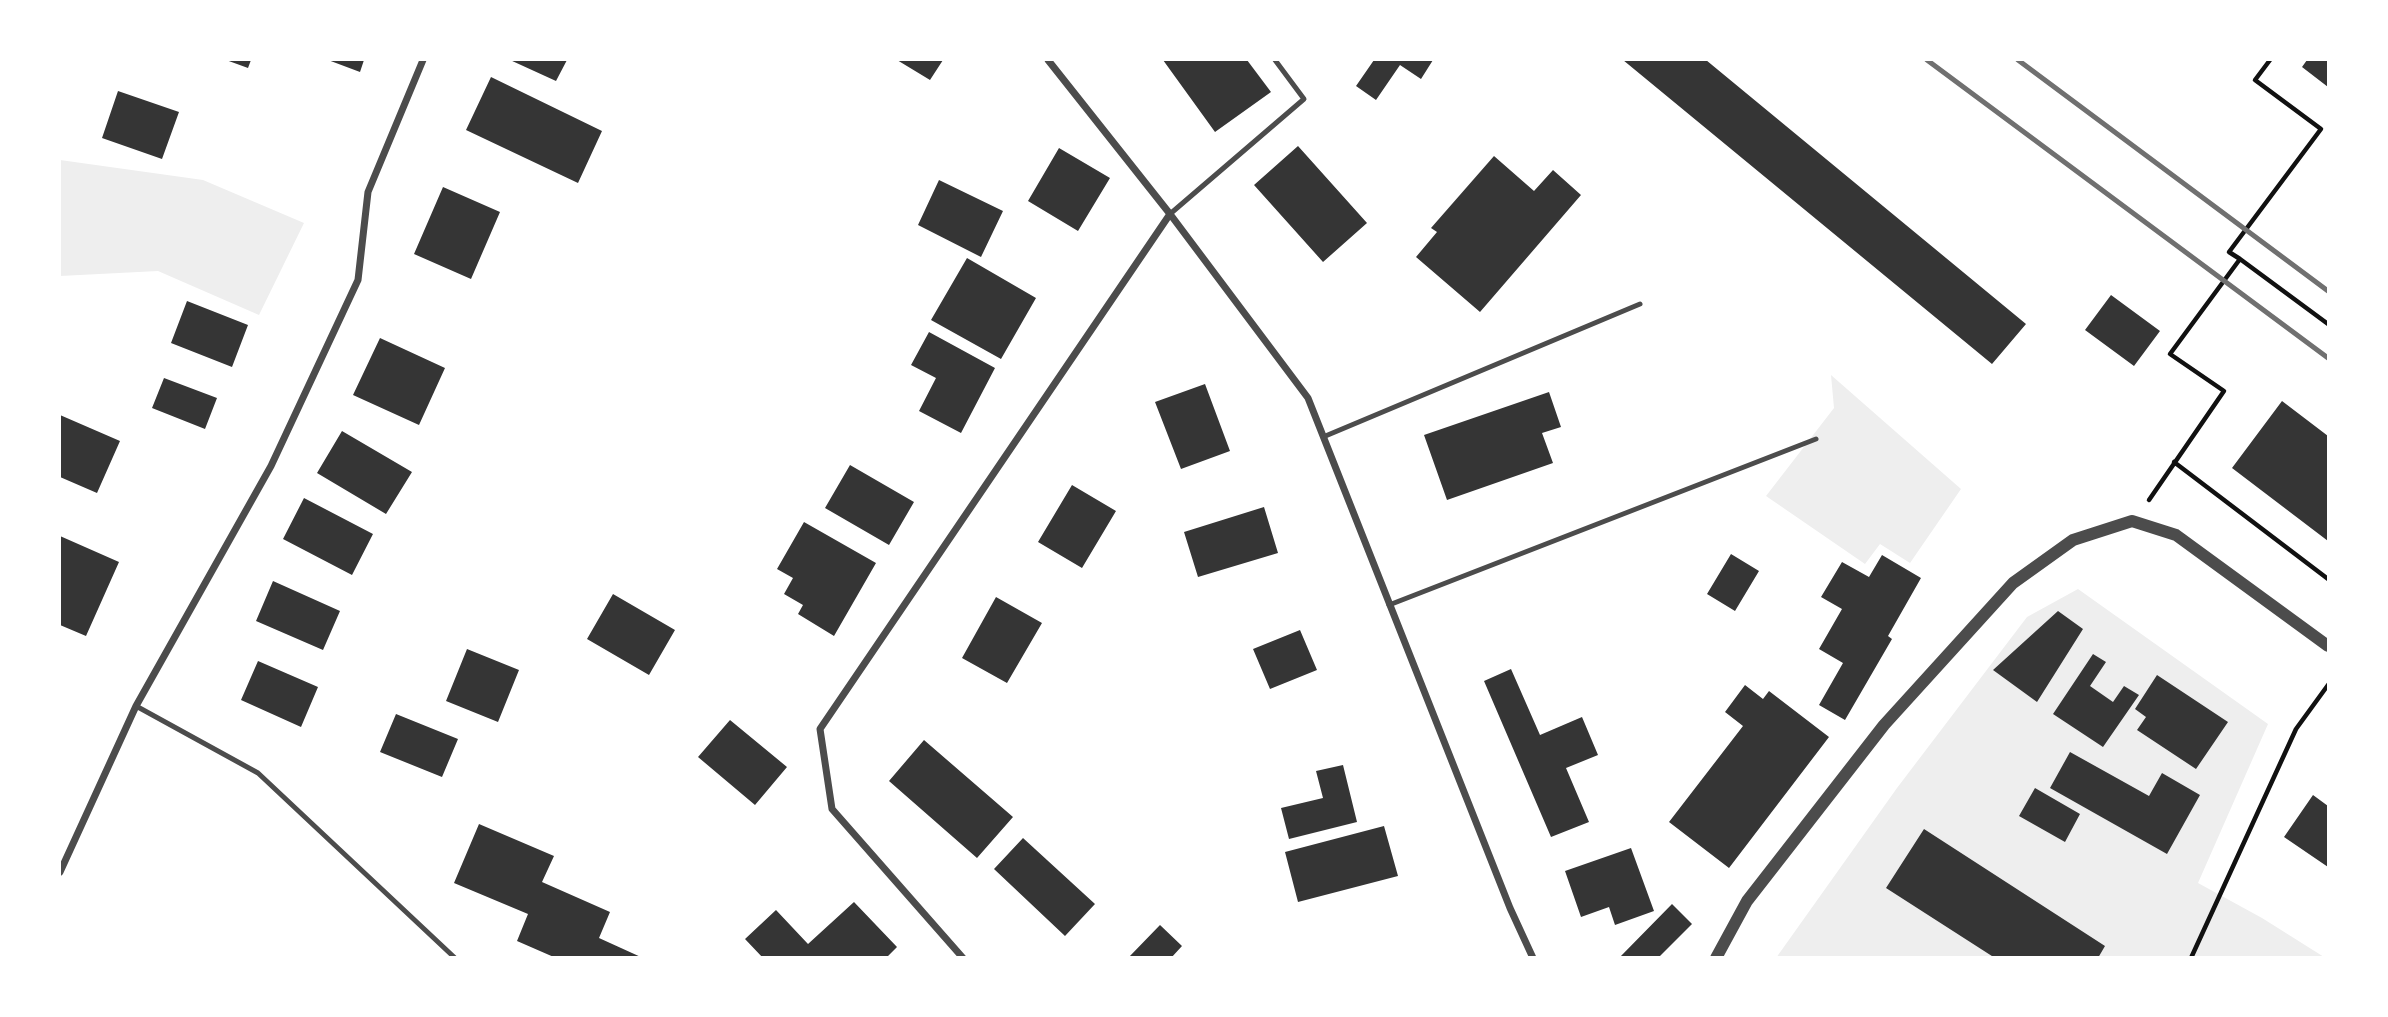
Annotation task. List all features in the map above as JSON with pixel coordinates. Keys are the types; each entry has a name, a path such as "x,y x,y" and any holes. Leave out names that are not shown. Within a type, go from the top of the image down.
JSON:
{"street":[{"path":"60,872 136,706 271,466 358,281 369,192 423,60"},
{"path":"1048,60 1170,214 1308,398 1510,908 1533,957"},
{"path":"963,957 832,809 820,729 1170,214"},
{"path":"1716,957 1747,901 1884,725 2013,583 2073,540 2134,522 2176,535 2329,646"}],"lane":[{"path":"1170,214 1304,99 1275,60"},
{"path":"1323,436 1640,304"},
{"path":"1390,605 1816,439"},
{"path":"136,706 258,774 455,957"}],"path":[{"path":"2270,60 2255,80 2321,129 2229,252 2329,324"},
{"path":"2134,522 2224,391 2170,354 2240,259"},
{"path":"2174,462 2329,579"},
{"path":"2191,957 2296,729 2329,685"}],"shaded area":[{"path":"60,160 203,180 304,223 259,315 158,271 60,276"},
{"path":"1831,375 1961,489 1910,563 1880,544 1865,564 1766,496 1834,408"},
{"path":"2078,589 2268,724 2198,883 2262,918 2324,957 1776,958 1897,788 2027,617"}],"building":[{"path":"226,60 251,60 248,68"},
{"path":"328,60 364,60 360,72"},
{"path":"510,60 567,60 556,81"},
{"path":"897,60 943,60 930,80"},
{"path":"1163,60 1247,60 1271,92 1215,132"},
{"path":"1374,60 1433,60 1421,79 1400,65 1376,100 1356,86"},
{"path":"1623,60 1706,60 2026,324 1992,364"},
{"path":"2307,60 2328,60 2328,87 2302,67"},
{"path":"491,77 602,131 578,183 466,130"},
{"path":"118,91 179,112 162,159 102,138"},
{"path":"1298,146 1367,223 1323,262 1254,185"},
{"path":"1059,148 1110,178 1078,231 1028,201"},
{"path":"1494,156 1534,191 1553,170 1581,195 1480,312 1416,257 1437,232 1431,228"},
{"path":"939,180 1003,211 981,257 918,225"},
{"path":"443,187 500,212 471,279 414,254"},
{"path":"967,258 1036,298 1001,359 931,320"},
{"path":"2111,295 2160,331 2134,366 2085,330"},
{"path":"187,301 248,325 232,367 171,343"},
{"path":"929,332 995,368 961,433 919,411 936,378 911,365"},
{"path":"380,338 445,368 419,425 353,395"},
{"path":"164,378 217,398 205,429 152,408"},
{"path":"1205,384 1230,451 1181,469 1155,402"},
{"path":"1549,392 1561,427 1542,433 1553,463 1447,500 1424,435"},
{"path":"2282,401 2328,436 2328,541 2232,468"},
{"path":"60,415 120,441 97,493 60,477"},
{"path":"342,431 412,472 386,514 317,473"},
{"path":"850,465 914,502 889,545 825,508"},
{"path":"1072,485 1116,511 1082,568 1038,542"},
{"path":"304,498 373,534 352,575 283,539"},
{"path":"1264,507 1278,553 1198,577 1184,532"},
{"path":"804,522 876,563 834,636 798,614 803,605 784,594 793,578 777,569"},
{"path":"60,536 119,562 86,636 60,625"},
{"path":"1731,554 1759,571 1735,611 1707,594"},
{"path":"1882,555 1921,578 1888,636 1892,639 1845,720 1819,705 1843,663 1819,649 1842,609 1821,597 1842,562 1869,577"},
{"path":"273,581 340,611 323,650 256,621"},
{"path":"613,594 675,630 649,675 587,639"},
{"path":"996,597 1042,623 1007,683 962,658"},
{"path":"2058,611 2083,629 2037,702 1993,670"},
{"path":"1300,630 1317,670 1270,689 1253,649"},
{"path":"467,649 519,670 498,722 446,701"},
{"path":"2093,654 2106,662 2090,686 2113,702 2124,686 2139,695 2103,747 2053,714"},
{"path":"258,661 318,687 301,727 241,700"},
{"path":"1511,669 1540,735 1582,717 1598,755 1566,768 1589,822 1551,837 1484,681"},
{"path":"2157,675 2228,722 2196,769 2137,730 2146,717 2135,709"},
{"path":"1745,685 1763,699 1769,691 1829,737 1729,868 1669,822 1743,726 1725,712"},
{"path":"396,714 458,739 442,777 380,752"},
{"path":"730,720 787,767 755,805 698,757"},
{"path":"924,740 1013,817 977,858 889,781"},
{"path":"2070,752 2149,796 2162,773 2200,795 2167,854 2050,788"},
{"path":"1343,765 1357,822 1289,839 1281,808 1323,798 1316,771"},
{"path":"2035,788 2080,814 2065,842 2019,816"},
{"path":"2313,795 2328,806 2328,867 2284,837"},
{"path":"479,824 554,856 542,882 610,912 599,938 643,958 556,958 517,941 528,914 454,883"},
{"path":"1384,826 1398,876 1298,902 1285,852"},
{"path":"1924,829 2105,946 2098,958 1995,958 1886,888"},
{"path":"1023,838 1095,904 1065,936 994,869"},
{"path":"1631,848 1654,911 1615,925 1609,907 1581,917 1565,871"},
{"path":"854,902 897,947 886,958 763,958 745,939 776,910 808,944"},
{"path":"1672,904 1692,924 1658,958 1619,958"},
{"path":"1160,925 1182,946 1171,958 1128,958"}],"railway":[{"path":"1927,60 2328,358"},
{"path":"2018,60 2328,291"}]}
